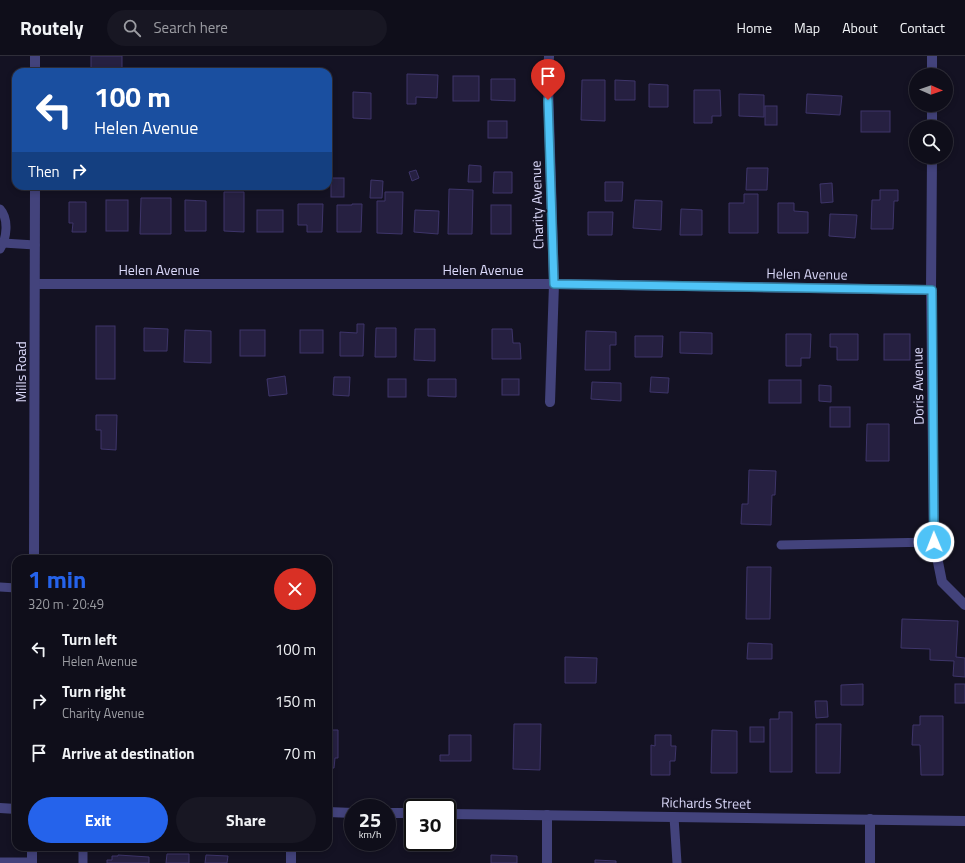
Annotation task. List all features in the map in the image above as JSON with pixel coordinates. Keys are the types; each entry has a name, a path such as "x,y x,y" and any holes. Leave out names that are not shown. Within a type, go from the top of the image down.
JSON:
{"street":[{"path":"35,56 35,68"},
{"name":"Charity Avenue","path":"549,56 548,85 554,284 550,402"},
{"path":"932,56 932,68"},
{"name":"Doris Avenue","path":"932,164 934,542 942,582 965,605"},
{"name":"Mills Road","path":"34,555 35,190"},
{"name":"Helen Avenue","path":"35,284 554,284 932,290"},
{"path":"0,808 12,809"},
{"path":"332,812 344,812"},
{"name":"Richards Street","path":"456,814 965,820"},
{"path":"547,815 547,863"},
{"path":"870,819 870,863"},
{"path":"32,851 32,863"},
{"path":"291,863 292,851"}],"lane":[{"path":"0,209 3,213 6,224 2,246 35,245"},
{"path":"781,545 934,542"},
{"path":"0,587 12,588"},
{"path":"674,817 677,863"},
{"path":"83,851 83,863"},
{"path":"0,862 32,863"}],"building":[{"path":"91,56 122,56 122,68 91,68"},
{"path":"407,74 438,75 437,98 416,97 416,104 407,104"},
{"path":"453,76 479,76 479,101 453,101"},
{"path":"491,79 515,79 515,101 491,100"},
{"path":"582,80 605,80 605,121 581,120"},
{"path":"615,80 635,81 635,100 615,100"},
{"path":"649,84 668,85 668,107 649,107"},
{"path":"694,90 720,90 721,116 712,116 712,123 694,123"},
{"path":"353,92 371,93 371,119 353,118"},
{"path":"739,94 764,95 764,117 739,116"},
{"path":"807,94 842,96 840,115 806,113"},
{"path":"765,106 777,106 777,125 765,125"},
{"path":"861,111 890,111 890,132 861,132"},
{"path":"488,121 507,121 507,138 488,138"},
{"path":"469,165 481,166 481,182 468,182"},
{"path":"747,168 768,168 767,190 746,190"},
{"path":"416,170 419,178 412,181 409,172"},
{"path":"494,172 512,172 512,193 493,193"},
{"path":"332,178 344,178 344,197 331,197"},
{"path":"371,180 383,181 382,198 370,198"},
{"path":"605,182 623,182 622,201 605,201"},
{"path":"832,183 833,202 821,203 820,184"},
{"path":"449,189 473,190 472,234 448,234"},
{"path":"880,190 898,190 898,201 894,201 893,229 871,229 872,200 880,200"},
{"path":"224,192 244,192 244,232 224,231"},
{"path":"385,192 403,192 402,234 377,233 377,201 385,201"},
{"path":"744,194 758,194 758,233 729,233 729,203 744,203"},
{"path":"141,198 171,198 171,234 140,234"},
{"path":"106,200 128,200 128,231 106,231"},
{"path":"185,200 206,201 206,231 185,231"},
{"path":"635,200 662,201 661,230 633,228"},
{"path":"69,202 86,202 86,232 72,232 73,223 69,223"},
{"path":"778,203 794,203 794,211 808,212 808,233 778,233"},
{"path":"298,204 323,204 322,232 307,232 307,225 298,225"},
{"path":"362,204 361,232 337,232 337,205"},
{"path":"491,205 511,205 511,234 491,234"},
{"path":"681,209 702,210 702,235 680,235"},
{"path":"257,210 283,210 283,232 257,232"},
{"path":"415,210 439,211 438,234 414,232"},
{"path":"588,212 613,212 612,235 588,235"},
{"path":"830,214 857,215 855,238 829,236"},
{"path":"357,324 364,324 363,356 340,356 340,332 357,333"},
{"path":"96,326 115,326 115,379 96,379"},
{"path":"144,328 168,329 167,351 144,351"},
{"path":"376,328 396,328 396,357 375,357"},
{"path":"415,329 435,329 435,361 414,360"},
{"path":"492,329 512,329 513,343 520,343 521,359 492,359"},
{"path":"185,330 211,331 211,363 184,362"},
{"path":"240,330 265,330 265,356 240,356"},
{"path":"300,330 323,330 323,353 300,353"},
{"path":"586,331 616,332 616,345 610,345 610,370 585,370"},
{"path":"680,332 712,333 712,354 680,353"},
{"path":"786,334 811,334 810,358 801,358 801,366 786,366"},
{"path":"830,334 858,334 858,360 837,360 837,347 830,347"},
{"path":"884,334 910,334 910,360 884,360"},
{"path":"635,336 663,336 662,357 635,357"},
{"path":"285,376 287,394 269,396 267,379"},
{"path":"334,377 350,377 349,396 333,395"},
{"path":"651,377 669,378 668,393 650,392"},
{"path":"388,379 406,379 406,397 388,397"},
{"path":"428,379 456,379 456,397 428,396"},
{"path":"502,379 519,379 519,395 502,395"},
{"path":"769,380 801,380 801,403 769,403"},
{"path":"592,382 621,383 621,401 591,399"},
{"path":"819,385 831,386 831,402 819,401"},
{"path":"830,407 850,407 850,427 830,427"},
{"path":"96,415 117,415 116,450 101,449 101,430 96,430"},
{"path":"867,424 889,424 889,461 866,461"},
{"path":"749,470 776,471 775,495 772,495 771,525 741,524 742,504 748,504"},
{"path":"747,567 771,567 770,619 746,619"},
{"path":"902,619 958,621 956,657 965,658 965,677 953,676 954,661 930,660 930,649 901,648"},
{"path":"748,643 772,644 772,659 747,659"},
{"path":"565,657 597,658 596,683 565,683"},
{"path":"863,684 863,705 841,705 841,685"},
{"path":"955,684 965,684 965,703 955,703"},
{"path":"815,701 827,701 828,717 816,718"},
{"path":"779,712 792,712 792,772 770,772 770,719 779,719"},
{"path":"920,716 943,716 943,775 921,775 920,745 912,745 913,725 920,725"},
{"path":"514,724 541,724 540,770 513,769"},
{"path":"816,724 841,724 840,773 816,773"},
{"path":"750,727 764,727 764,742 750,742"},
{"path":"332,730 338,730 338,758 335,758 334,768 332,768"},
{"path":"712,730 737,731 737,773 711,773"},
{"path":"449,735 471,735 471,761 440,761 440,755 449,755"},
{"path":"655,735 671,735 671,746 676,746 675,761 670,761 670,775 651,775 651,745 655,746"},
{"path":"167,854 189,854 189,863 166,863"},
{"path":"206,855 228,856 227,863 205,863"},
{"path":"491,855 517,856 517,863 491,863"},
{"path":"112,856 149,857 149,863 107,863 107,860 112,860"},
{"path":"595,860 616,861 616,863 595,863"}],"route":[{"path":"548,100 554,284 932,290 934,542"}]}
